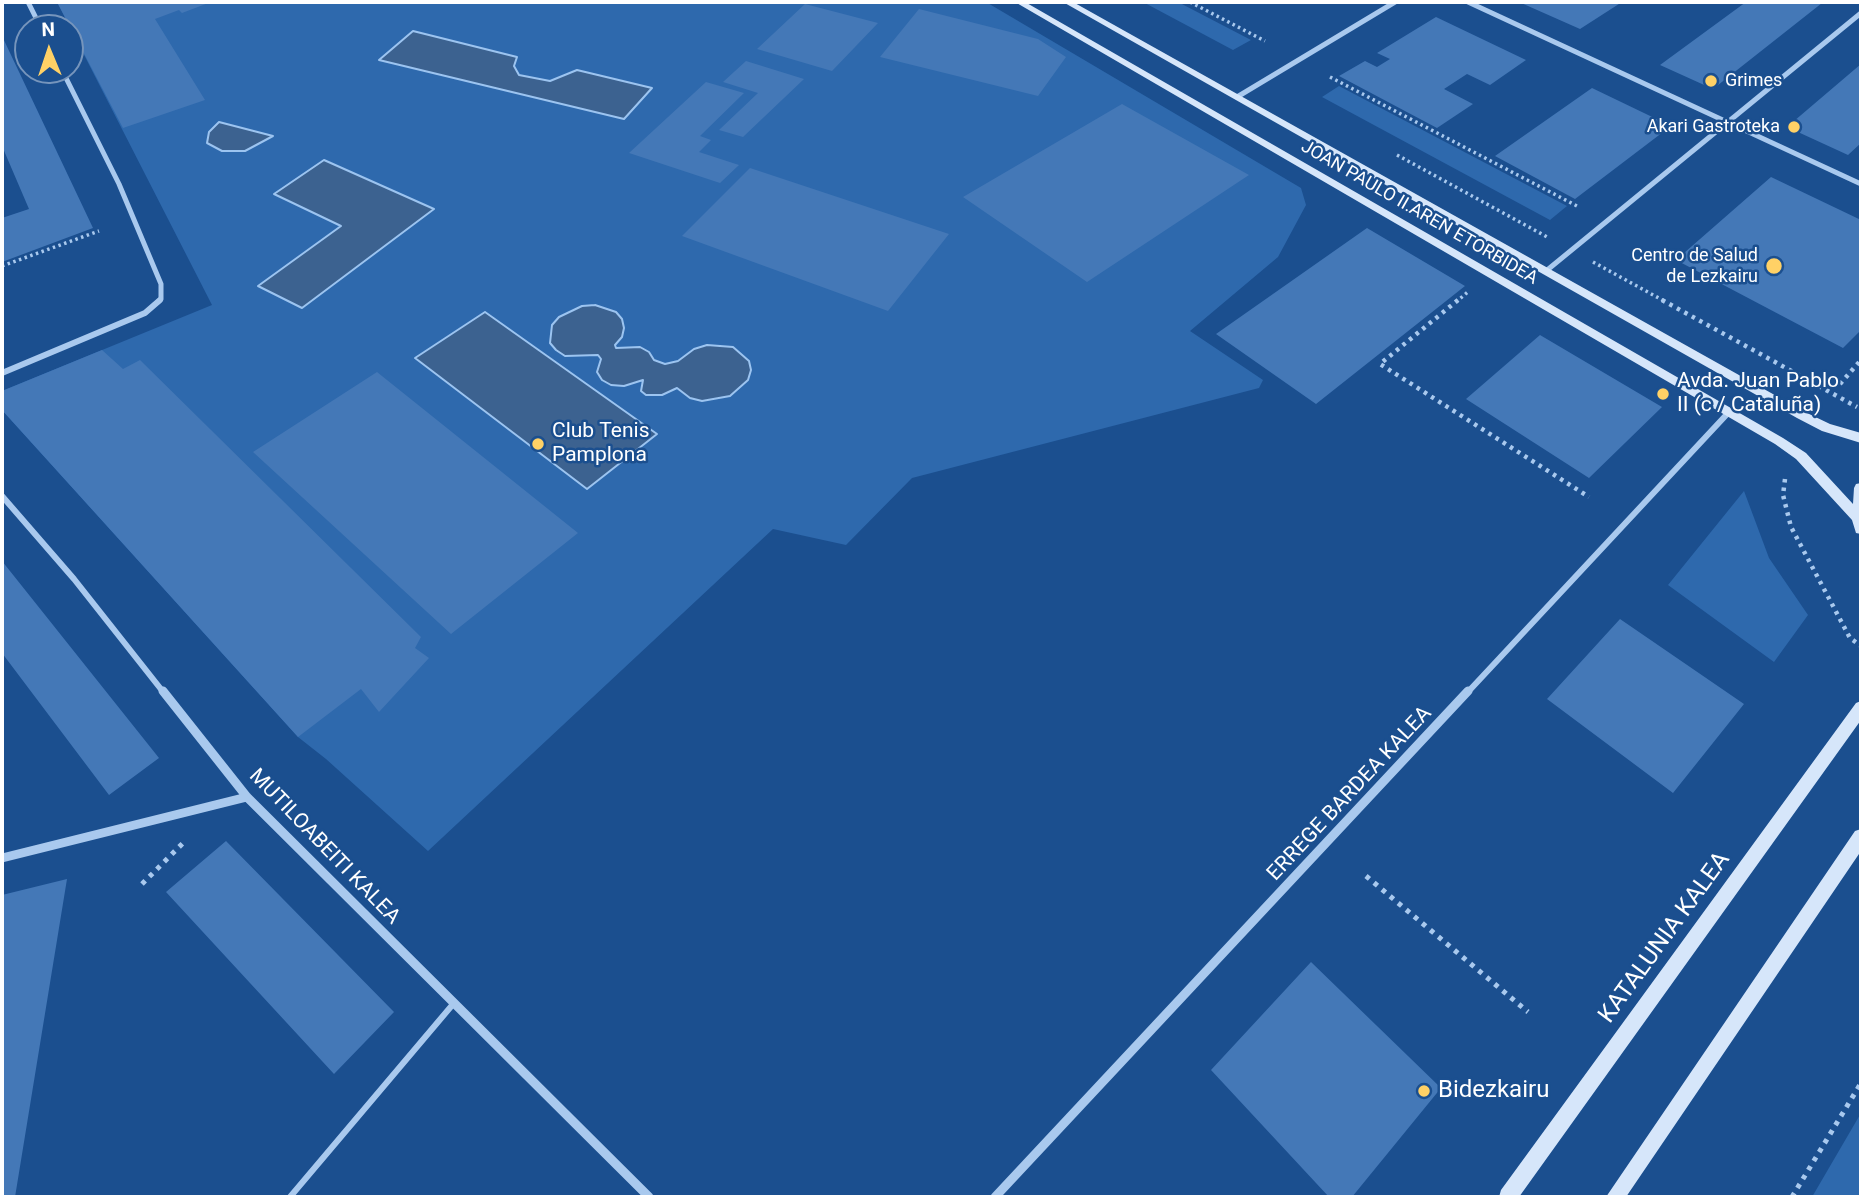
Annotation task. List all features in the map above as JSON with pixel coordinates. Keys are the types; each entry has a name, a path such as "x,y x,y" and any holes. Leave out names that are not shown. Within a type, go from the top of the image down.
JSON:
{"main road":[{"name":"JOAN PAULO II.AREN ETORBIDEA","path":"1019,2 1801,456 1859,523"},
{"name":"JOAN PAULO II.AREN ETORBIDEA","path":"1067,2 1826,428 1861,438"},
{"path":"1859,523 1861,488"},
{"name":"KATALUNIA KALEA","path":"1507,1197 1861,708"},
{"path":"1615,1197 1861,837"}],"street":[{"path":"1237,97 1395,2"},
{"path":"1468,2 1861,184"},
{"path":"1546,271 1861,13"},
{"path":"2,373 145,313 161,299 161,284 119,184 69,84"},
{"name":"ERREGE BARDEA KALEA","path":"995,1197 1729,412"},
{"name":"MUTILOABEITI KALEA","path":"2,496 74,579 247,797 649,1197"},
{"path":"2,858 247,797"}],"lane":[{"path":"290,1197 453,1003"}],"path":[{"path":"1190,2 1265,41"},
{"path":"1330,77 1577,206"},
{"path":"2,266 99,231"},
{"path":"1594,262 1859,407"},
{"path":"1478,284 1380,365 1590,497"},
{"path":"1840,384 1861,360"},
{"path":"1826,428 1832,418 1859,407"},
{"path":"1801,456 1786,474 1783,495 1791,527 1850,638 1861,646"},
{"path":"142,884 183,844"},
{"path":"1366,876 1528,1012"},
{"path":"1793,1197 1861,1083"}],"shaded area":[{"name":"Club Tenis Pamplona","path":"57,2 986,2 1301,188 1306,205 1278,257 1190,331 1263,380 1259,388 912,478 846,545 773,529 428,851 298,737 2,410 2,391 212,305 84,55 84,14 63,14"},
{"path":"1143,2 1178,2 1251,40 1233,50"},
{"path":"413,31 517,57 514,66 519,75 550,81 577,70 652,88 624,119 379,60"},
{"path":"1339,86 1567,206 1550,220 1322,97"},
{"path":"219,122 273,136 245,151 222,151 207,143 209,132"},
{"path":"324,160 434,209 302,308 258,286 341,226 274,194"},
{"path":"595,305 616,312 622,319 624,328 616,348 640,347 649,352 654,360 665,364 678,361 694,349 707,345 733,347 749,361 751,370 748,380 730,396 702,401 690,398 677,388 662,395 646,395 641,391 643,380 624,386 611,385 602,380 597,372 601,359 598,355 565,356 550,343 552,325 559,317 582,306"},
{"path":"485,312 657,434 587,489 415,358"},
{"path":"1744,491 1769,558 1808,615 1774,662 1668,585"},
{"path":"1861,1113 1861,1197 1812,1197"}],"building":[{"path":"57,2 211,2 182,13 179,10 155,19 205,100 123,128 84,54 84,14 63,14"},
{"path":"1519,2 1622,2 1580,29"},
{"path":"1746,2 1822,3 1713,89 1660,65"},
{"path":"805,4 878,23 832,71 757,49"},
{"path":"919,9 1038,39 1066,57 1038,96 880,57"},
{"path":"1436,17 1526,60 1490,85 1467,74 1444,89 1473,104 1437,128 1339,76 1365,61 1377,67 1390,59 1377,53"},
{"path":"2,36 14,61 14,84 25,84 93,228 2,262 2,218 29,209 2,146"},
{"path":"746,61 804,79 743,137 719,130 758,93 723,82"},
{"path":"1861,64 1861,143 1848,155 1787,127"},
{"path":"706,82 744,93 700,136 711,140 699,152 739,165 720,183 629,153"},
{"path":"1592,88 1671,126 1575,199 1495,156"},
{"path":"1122,104 1249,175 1087,282 963,197"},
{"path":"750,168 949,234 888,311 682,236"},
{"name":"Centro de Salud de Lezkairu","path":"1771,177 1861,220 1861,330 1843,348 1676,260"},
{"path":"1367,228 1465,286 1316,404 1216,334"},
{"path":"1540,335 1662,407 1589,478 1466,399"},
{"path":"102,350 123,369 140,360 421,637 415,648 429,658 379,712 361,689 298,737 2,410 2,391"},
{"path":"377,372 578,533 451,634 253,452"},
{"path":"2,561 159,758 109,795 2,653"},
{"path":"1620,619 1744,704 1673,793 1547,699"},
{"path":"226,841 394,1012 334,1074 166,892"},
{"path":"67,879 15,1197 2,1197 2,895"},
{"path":"1311,962 1441,1088 1352,1197 1329,1197 1211,1070"}],"place":[{"name":"Grimes","path":"1711,81"},
{"name":"Akari Gastroteka","path":"1794,127"},
{"name":"Centro de Salud de Lezkairu","path":"1774,266"},
{"name":"Avda. Juan Pablo II (c / Cataluña)","path":"1663,394"},
{"name":"Club Tenis Pamplona","path":"538,444"},
{"name":"Bidezkairu","path":"1424,1091"}]}
